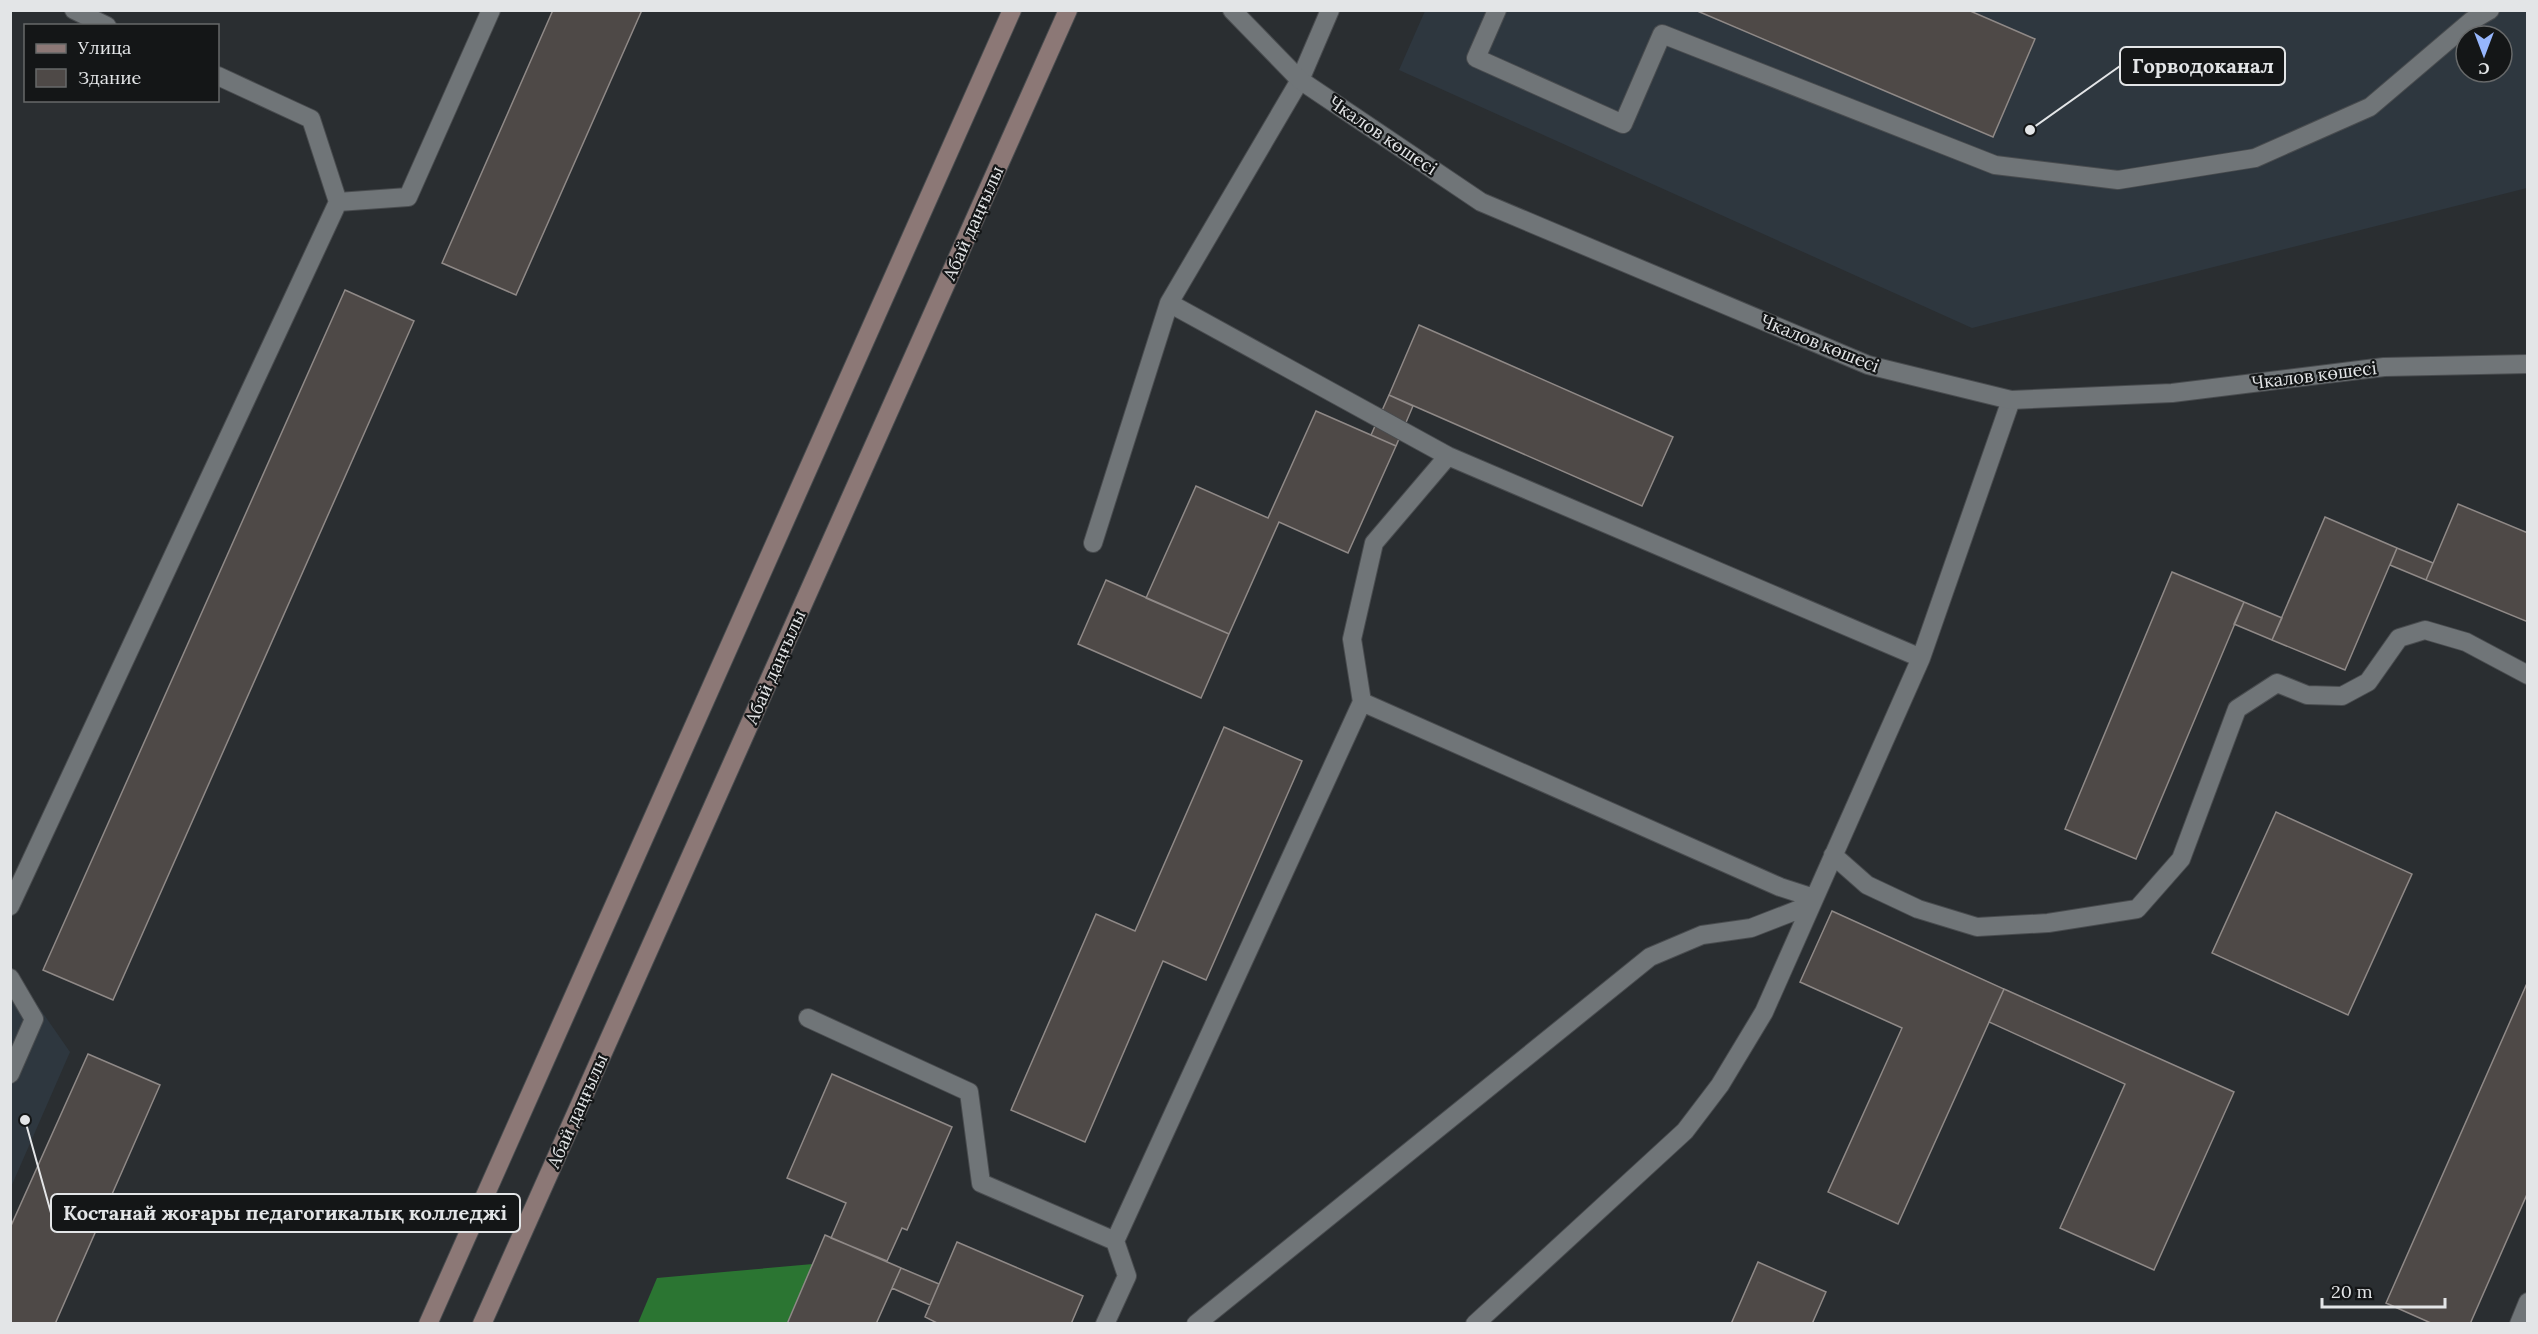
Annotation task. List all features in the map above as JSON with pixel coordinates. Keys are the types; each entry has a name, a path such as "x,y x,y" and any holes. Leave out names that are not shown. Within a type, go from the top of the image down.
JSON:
{"main road":[{"path":"428,1323 1012,10"},
{"name":"Абай даңғылы","path":"482,1323 1068,10"}],"street":[{"path":"75,10 103,24"},
{"path":"338,202 408,198 491,10"},
{"name":"Чкалов көшесі","path":"1232,10 1300,80 1481,202 1868,365 2011,400 2172,393 2384,367 2528,364"},
{"path":"1093,543 1169,303 1300,80 1330,10"},
{"path":"1497,10 1476,58 1623,124 1662,34 1995,165 2118,180 2255,158 2370,107 2471,21 2490,10"},
{"path":"10,906 338,202 311,119 219,76"},
{"path":"1169,303 1448,456 1921,658"},
{"path":"1475,1323 1685,1131 1720,1085 1764,1012 1921,658 2011,400"},
{"path":"1105,1323 1127,1276 1115,1241 1362,702 1352,639 1374,543 1448,456"},
{"path":"1833,855 1867,885 1918,909 1977,927 2048,923 2137,909 2181,859 2237,709 2277,682 2307,695 2342,696 2368,682 2399,638 2425,630 2466,642 2528,675"},
{"path":"1362,702 1780,887 1814,898"},
{"path":"1196,1323 1650,957 1702,935 1751,928 1793,912 1814,898"},
{"path":"10,978 34,1019 10,1074"},
{"path":"808,1018 969,1092 981,1183 1115,1241"},
{"path":"2518,1323 2528,1302"}],"shaded area":[{"path":"1425,11 2527,11 2527,188 1972,328 1399,70"},
{"path":"11,967 70,1052 11,1187"}],"green space":[{"path":"813,1264 787,1323 638,1323 657,1278"}],"building":[{"path":"553,10 642,10 516,295 442,263"},
{"path":"1695,10 1968,10 2035,39 1993,137"},
{"path":"345,290 414,321 113,1000 43,970"},
{"path":"1419,325 1673,437 1642,506 1389,395"},
{"path":"1389,395 1413,406 1396,446 1371,435"},
{"path":"1316,411 1396,446 1348,553 1279,522 1229,634 1146,598 1196,486 1268,518"},
{"path":"2458,504 2528,533 2528,622 2426,580"},
{"path":"2325,517 2397,548 2345,670 2272,640"},
{"path":"2397,548 2433,563 2426,580 2390,565"},
{"path":"2172,572 2244,602 2136,859 2065,829"},
{"path":"1106,580 1229,634 1201,698 1078,644"},
{"path":"2244,602 2282,618 2272,640 2234,624"},
{"path":"1224,727 1302,761 1206,980 1163,961 1085,1142 1011,1110 1096,914 1135,931"},
{"path":"2276,812 2412,874 2348,1015 2212,953"},
{"path":"1832,911 2004,989 1898,1224 1828,1192 1902,1028 1800,982"},
{"path":"2528,981 2528,1192 2470,1324 2433,1324 2386,1303"},
{"path":"2004,989 2234,1092 2154,1270 2060,1228 2125,1084 1989,1022"},
{"path":"88,1054 160,1085 55,1324 10,1324 10,1228"},
{"path":"832,1074 952,1127 907,1230 902,1228 887,1261 831,1238 846,1203 787,1178"},
{"path":"825,1235 901,1268 876,1324 787,1324"},
{"path":"957,1242 1083,1296 1071,1324 939,1324 925,1317"},
{"path":"1758,1262 1826,1292 1812,1324 1731,1324"},
{"path":"901,1268 939,1284 930,1305 892,1288"}],"place":[{"name":"Горводоканал","path":"2030,130"},
{"name":"Костанай жоғары педагогикалық колледжі","path":"25,1120"}]}
